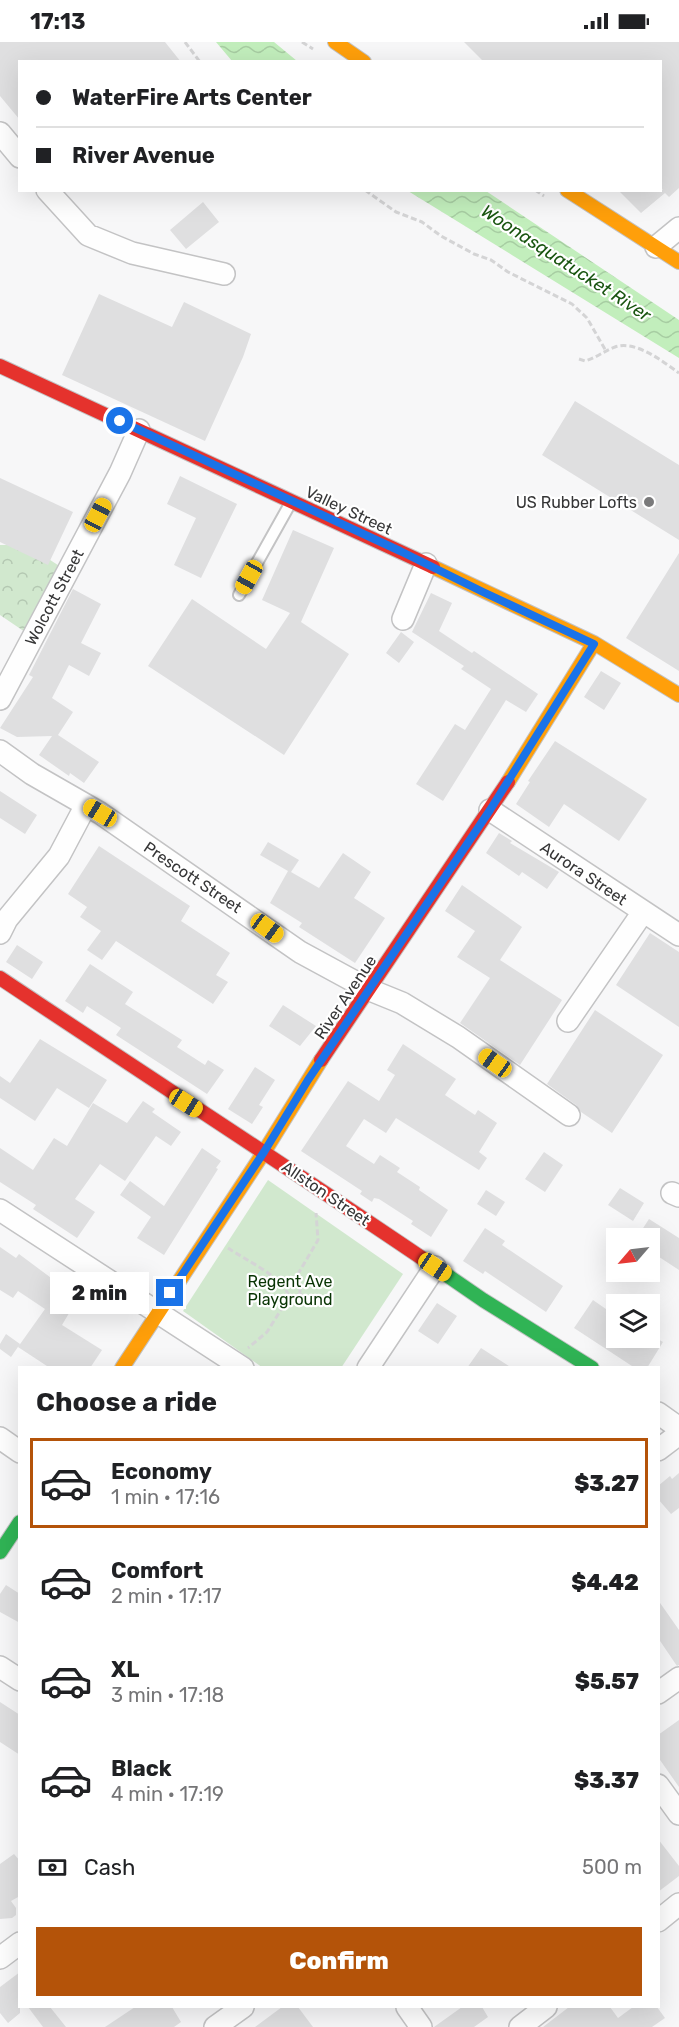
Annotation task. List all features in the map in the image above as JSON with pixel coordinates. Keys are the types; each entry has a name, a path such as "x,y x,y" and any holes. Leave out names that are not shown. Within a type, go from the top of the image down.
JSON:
{"street":[{"path":"335,42 361,60"},
{"path":"0,134 18,155"},
{"path":"49,192 88,235 132,253 224,274"},
{"path":"570,192 679,262"},
{"path":"656,247 679,228"},
{"name":"Valley Street","path":"0,366 594,644 679,695"},
{"name":"Wolcott Street","path":"0,699 120,472 139,430"},
{"path":"403,619 426,564"},
{"name":"River Avenue","path":"123,1366 264,1152 308,1080 490,810 594,644"},
{"name":"Prescott Street","path":"0,751 32,774 86,805 234,904 300,952 370,990 402,1003 458,1037 569,1115"},
{"path":"0,933 7,919 59,856 86,805"},
{"name":"Aurora Street","path":"490,810 679,935"},
{"path":"567,1021 643,912"},
{"name":"Allston Street","path":"0,978 483,1300 589,1366"},
{"path":"0,1210 157,1313 242,1358"},
{"path":"369,1366 435,1267"},
{"path":"660,1414 679,1428"},
{"path":"660,1448 679,1434"},
{"path":"0,1438 18,1451"},
{"path":"0,1552 18,1525"},
{"path":"0,1667 18,1679"},
{"path":"660,1692 679,1678"},
{"path":"660,1788 679,1814"},
{"path":"660,1919 679,1904"},
{"path":"0,1958 18,1944"},
{"path":"215,2027 242,2008"},
{"path":"408,2008 421,2027"},
{"path":"520,2027 545,2008"}],"lane":[{"path":"239,595 292,501"}],"path":[{"path":"184,42 198,60"},
{"path":"368,192 396,212 422,222 441,236 474,254 491,260 508,273 572,304 587,318 606,351"},
{"path":"579,359 585,361 624,345 633,346 679,373"},
{"path":"283,1284 294,1279 318,1239 316,1213"},
{"path":"208,1236 283,1284 289,1297"},
{"path":"294,1279 300,1287 300,1294"},
{"path":"242,1358 249,1347 267,1332 289,1297 300,1294 314,1302"}],"green space":[{"path":"0,545 27,545 64,569 28,634 0,615"},
{"name":"Regent Ave Playground","path":"268,1180 403,1274 342,1366 260,1366 183,1311"}],"water":[{"path":"216,42 274,42 296,60 231,60"},
{"name":"Woonasquatucket River","path":"410,192 487,192 679,320 679,358"}],"building":[{"path":"0,42 165,42 179,60 18,60 18,118 0,96"},
{"path":"464,42 679,42 679,188 669,197 665,193 641,213 620,192 662,192 663,190 662,60 482,60"},
{"path":"203,202 219,222 186,249 170,230"},
{"path":"99,294 172,327 184,302 251,334 205,441 62,375"},
{"name":"US Rubber Lofts","path":"575,401 679,465 679,540 542,455"},
{"path":"180,476 237,504 201,578 174,565 196,518 167,504"},
{"path":"0,478 73,512 48,565 0,542"},
{"path":"293,530 334,548 301,622 349,654 284,755 148,666 192,599 266,649 290,613 262,600"},
{"path":"679,553 679,671 626,638"},
{"path":"73,589 101,604 81,643 101,653 89,676 69,665 52,698 73,712 58,735 99,762 84,783 70,773 69,776 39,755 52,736 17,737 0,728 33,677 29,675"},
{"path":"431,593 452,603 439,631 472,653 474,651 538,694 526,712 506,700 443,801 416,784 455,724 465,730 491,689 461,669 464,666 412,632"},
{"path":"401,632 414,642 399,663 386,653"},
{"path":"601,671 621,683 604,710 584,697"},
{"path":"555,741 647,799 619,841 564,804 549,827 516,804 530,782 528,781"},
{"path":"0,791 37,815 25,834 0,818"},
{"path":"499,833 512,841 510,843 559,872 547,889 522,872 519,876 486,853"},
{"path":"268,842 299,860 291,872 319,888 343,853 371,872 354,898 385,918 355,963 299,927 302,923 270,903 288,871 260,855"},
{"path":"99,846 190,906 181,921 230,953 216,975 228,982 213,1004 116,941 102,960 87,950 101,931 80,917 87,907 68,894"},
{"path":"462,885 522,927 500,960 562,1000 520,1065 460,1023 490,978 457,957 475,931 445,911"},
{"path":"650,933 679,952 679,1027 616,985"},
{"path":"17,945 43,962 32,979 6,962"},
{"path":"90,964 133,992 125,1004 182,1040 177,1047 205,1065 208,1060 224,1070 207,1094 116,1035 121,1028 87,1006 83,1013 65,1001"},
{"path":"283,1005 316,1026 300,1046 269,1026"},
{"path":"595,1010 663,1055 612,1133 581,1112 576,1105 547,1084"},
{"path":"40,1039 107,1080 89,1108 57,1088 35,1121 0,1098 0,1076 10,1083"},
{"path":"403,1044 456,1079 445,1095 475,1115 478,1110 497,1123 479,1152 487,1158 479,1170 396,1118 386,1133 364,1119 346,1146 374,1164 380,1155 400,1168 397,1172 420,1187 419,1190 448,1210 431,1237 411,1224 413,1221 379,1199 374,1198 372,1202 360,1194 362,1191 301,1151 348,1081 379,1101 395,1075 387,1070"},
{"path":"255,1067 275,1080 259,1105 263,1107 252,1124 228,1109"},
{"path":"143,1101 155,1109 152,1112 181,1132 171,1146 156,1136 125,1181 100,1164 75,1199 95,1212 77,1238 33,1209 36,1205 0,1182 0,1148 33,1170 54,1138 67,1146 93,1103 127,1123"},
{"path":"202,1148 221,1161 164,1255 137,1238 151,1217 120,1195 130,1181 164,1206"},
{"path":"544,1152 563,1165 545,1192 525,1179"},
{"path":"620,1188 644,1203 633,1221 608,1205"},
{"path":"486,1190 505,1202 496,1216 477,1204"},
{"path":"649,1219 679,1238 679,1270 660,1258 660,1228 643,1228"},
{"path":"485,1228 505,1241 502,1245 563,1286 546,1312 485,1271 483,1274 463,1261"},
{"path":"0,1247 16,1258 19,1254 78,1298 62,1325 102,1350 91,1366 47,1366 18,1347 45,1309 18,1291 13,1298 0,1290"},
{"path":"593,1300 606,1309 606,1348 659,1348 648,1366 632,1366 574,1328"},
{"path":"437,1303 457,1316 438,1344 418,1331"},
{"path":"6,1334 20,1344 11,1357 0,1349 0,1344"},
{"path":"481,1348 509,1366 468,1366"},
{"path":"679,1473 679,1508 671,1514 660,1501 660,1484 670,1476 672,1479"},
{"path":"6,1585 18,1593 18,1622 0,1612 0,1594"},
{"path":"660,1603 679,1630 679,1665 677,1666 660,1641"},
{"path":"0,1702 18,1714 18,1754 0,1742"},
{"path":"679,1720 679,1787 660,1760 660,1734"},
{"path":"660,1842 679,1866 679,1876 660,1890"},
{"path":"14,1854 18,1859 18,1897 11,1901 16,1908 16,1915 12,1918 0,1919 0,1864"},
{"path":"18,1974 20,2013 8,2023 0,2013 0,1987"},
{"path":"29,2008 51,2008 66,2027 43,2027"},
{"path":"134,2008 173,2008 181,2022 174,2027 105,2027"},
{"path":"281,2008 299,2008 313,2027 255,2027"},
{"path":"461,2008 483,2008 488,2017 474,2027 434,2027"},
{"path":"568,2008 611,2008 618,2018 632,2008 658,2008 665,2018 652,2027 543,2027"}],"traffic: fast":[{"path":"435,1267 589,1366"},
{"path":"0,1552 18,1525"}],"traffic: slow":[{"path":"335,42 361,60"},
{"path":"570,192 679,262"},
{"path":"433,567 594,643 679,695"},
{"path":"508,782 594,643"},
{"path":"123,1366 264,1152 321,1060"}],"traffic: jam":[{"path":"0,366 433,567"},
{"path":"321,1060 508,782"},
{"path":"0,978 435,1267"}],"place":[{"name":"US Rubber Lofts","path":"649,502"}],"route":[{"path":"120,421 594,644 490,810 308,1080 264,1152 170,1293"}]}
